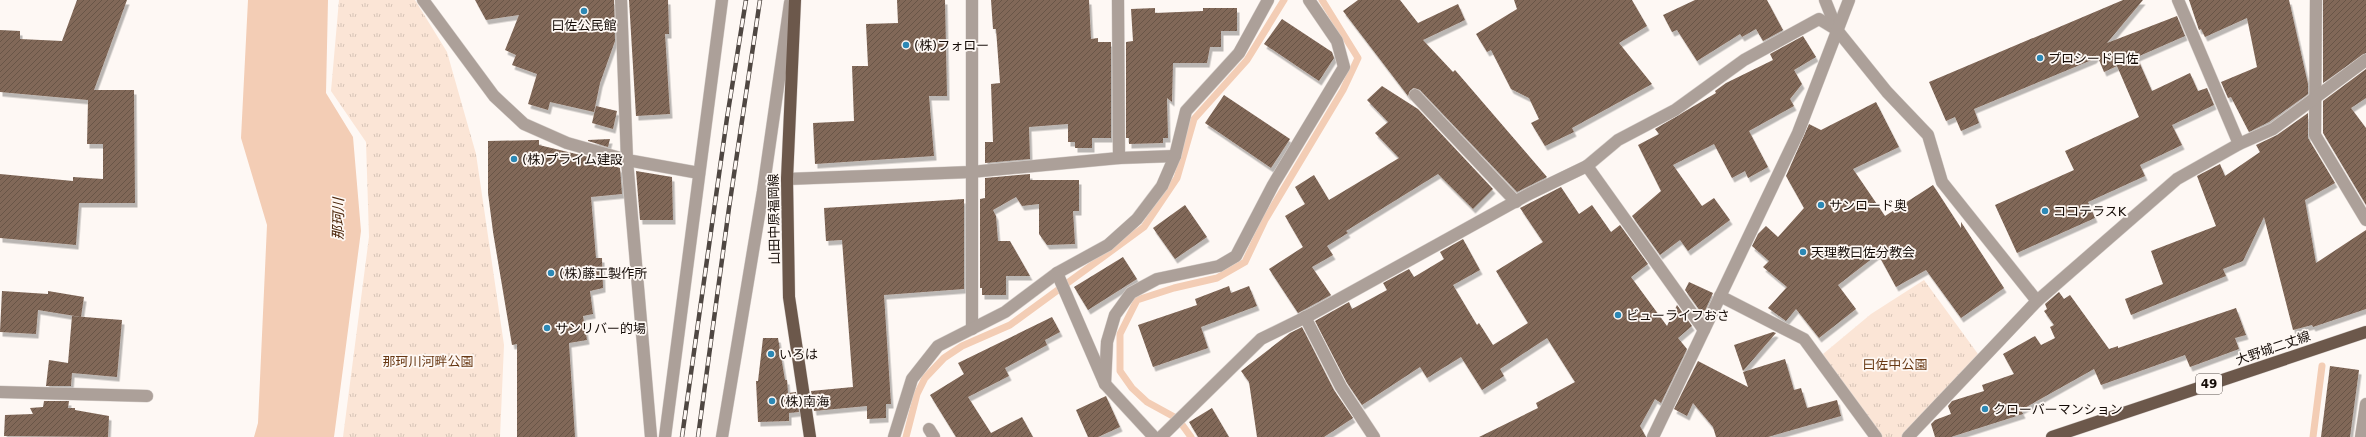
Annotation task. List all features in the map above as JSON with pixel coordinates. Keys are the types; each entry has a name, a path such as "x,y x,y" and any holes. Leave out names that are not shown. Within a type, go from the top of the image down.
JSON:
{"main road":[{"name":"山田中原福岡線","path":"795,0 786,180 789,297 810,437"},
{"name":"大野城二丈線","path":"2052,437 2366,332"}],"street":[{"path":"423,0 494,96 524,124 567,143 627,160 699,173"},
{"path":"621,0 627,160 651,437"},
{"path":"665,437 722,0"},
{"path":"722,437 763,192 791,0"},
{"path":"972,0 972,329"},
{"path":"1118,0 1119,158"},
{"path":"894,437 912,379 938,346 1005,312 1057,274 1108,244 1137,219 1162,186 1175,156 1186,111 1239,53 1268,0"},
{"path":"1105,384 1107,342 1115,315 1131,293 1157,279 1219,266 1236,256 1273,185 1344,67 1338,42 1309,0"},
{"path":"1825,0 1838,30 1887,92 1928,135 1942,182 2037,301"},
{"path":"1654,437 1798,133 1849,0"},
{"path":"2178,0 2239,144"},
{"path":"2316,0 2314,99 2315,136 2366,220"},
{"path":"1161,437 1174,431 1261,339 1305,317 1516,202 1588,166 1618,140 1675,110 1744,60 1819,18 1838,30"},
{"path":"1908,437 2037,301 2177,179 2239,144 2273,129 2366,60"},
{"path":"1415,95 1516,202"},
{"path":"786,180 971,172 1119,158 1175,156"},
{"path":"1588,166 1704,330"},
{"path":"1057,274 1105,384 1154,437"},
{"path":"1720,296 1804,339 1876,437"},
{"path":"1305,317 1341,387 1374,437"},
{"path":"0,392 147,396"},
{"path":"2361,437 2366,404"}],"green space":[{"name":"那珂川河畔公園","path":"339,0 415,0 447,52 476,154 504,345 500,437 343,437 369,237 366,142 331,91"},
{"name":"曰佐中公園","path":"1924,280 1978,354 1903,437 1878,437 1823,354 1871,314"}],"water":[{"name":"那珂川","path":"248,0 328,0 326,93 353,137 361,231 334,437 254,437 258,423 267,225 241,138"}],"building":[{"path":"77,0 127,0 94,90 134,90 135,203 79,203 76,245 0,238 0,174 73,181 73,177 103,179 103,144 87,144 88,100 0,92 0,30 20,31 20,39 62,41"},
{"path":"475,0 614,0 615,41 600,83 594,112 550,102 548,110 528,104 537,74 512,65 516,55 505,50 519,15 486,20"},
{"path":"629,0 668,0 669,34 665,34 670,114 636,116"},
{"path":"897,0 945,0 947,96 929,96 934,156 815,164 813,123 854,121 852,66 868,66 866,24 898,23"},
{"path":"991,0 1089,0 1091,39 1098,38 1098,42 1111,42 1111,138 1092,138 1092,148 1075,148 1075,142 1068,142 1068,124 1029,127 1030,159 985,163 985,142 993,142 991,84 1000,83 996,29 993,29"},
{"path":"1358,0 1400,0 1418,23 1458,4 1465,20 1423,40 1453,72 1455,70 1547,177 1517,192 1420,90 1413,88 1408,96 1343,11"},
{"path":"1514,0 1632,0 1647,26 1619,43 1652,84 1572,128 1574,132 1545,146 1531,123 1539,119 1529,98 1511,89 1491,50 1487,52 1476,34 1517,9"},
{"path":"1695,0 1767,0 1783,30 1763,41 1756,29 1742,37 1740,34 1697,61 1677,30 1672,32 1663,15"},
{"path":"2123,0 2143,0 2107,43 2177,16 2185,36 2137,57 2152,91 2190,73 2198,91 2207,88 2214,105 2172,125 2182,145 2140,165 2145,176 2088,202 2095,218 2017,253 1995,205 2074,170 2065,151 2139,117 2117,66 2104,72 2097,55 2094,59 1974,109 1979,123 1961,131 1955,117 1946,121 1929,82"},
{"path":"2189,0 2289,0 2308,84 2308,94 2269,122 2249,132 2231,97 2228,98 2221,82 2257,67 2247,18 2205,37 2201,29 2199,30"},
{"path":"2323,0 2366,0 2366,53 2323,83"},
{"path":"1155,8 1155,13 1203,11 1203,8 1237,8 1237,31 1221,31 1221,47 1210,47 1207,63 1173,63 1172,102 1167,98 1168,138 1163,138 1163,143 1129,144 1129,138 1126,138 1126,42 1133,41 1131,9"},
{"path":"1282,19 1332,52 1334,58 1319,81 1264,44"},
{"path":"1803,36 1816,57 1794,70 1802,84 1790,99 1794,106 1749,131 1768,167 1748,178 1745,171 1732,178 1714,144 1673,165 1702,206 1714,198 1730,220 1688,251 1680,240 1660,255 1632,216 1661,191 1638,145 1659,134 1655,129 1716,93 1715,91 1726,83 1773,60 1770,54"},
{"path":"2366,69 2366,98 2351,108 2366,128 2366,205 2323,133 2323,101"},
{"path":"1382,86 1418,109 1493,189 1473,209 1438,174 1346,231 1348,233 1327,246 1333,255 1312,267 1331,295 1298,313 1269,269 1303,247 1285,216 1305,204 1295,187 1314,175 1329,200 1399,158 1375,133 1388,122 1367,100"},
{"path":"1224,95 1290,139 1271,168 1205,123"},
{"path":"1876,102 1899,147 1853,169 1885,216 1933,185 1961,228 1961,222 2004,288 1961,318 1926,270 1896,287 1878,254 1838,285 1856,309 1819,338 1796,309 1786,321 1768,308 1787,287 1763,267 1769,261 1752,246 1758,234 1766,226 1778,237 1804,208 1786,176 1809,124 1821,130"},
{"path":"596,106 617,111 613,129 592,123"},
{"path":"2308,113 2308,138 2335,183 2305,200 2316,263 2366,230 2366,309 2313,327 2312,325 2293,330 2264,217 2243,261 2223,269 2226,276 2131,315 2125,299 2163,284 2151,251 2216,226 2197,176 2220,164 2225,176 2260,152 2256,145 2277,135"},
{"path":"610,139 608,147 588,141 588,140"},
{"path":"539,140 539,145 605,161 604,163 620,168 622,194 591,197 596,258 602,258 603,288 590,291 593,314 583,316 587,340 569,343 575,437 517,437 517,344 512,345 493,232 488,193 488,141"},
{"path":"636,171 672,177 673,220 640,220"},
{"path":"1030,174 1030,180 1079,180 1079,211 1073,211 1075,244 1047,245 1039,234 1039,204 1022,206 1016,197 993,210 996,216 998,241 1010,241 1030,276 1006,276 1006,295 982,295 982,288 980,288 980,199 985,198 985,178"},
{"path":"1561,187 1579,214 1592,205 1611,232 1620,225 1648,264 1631,277 1667,326 1677,305 1692,326 1678,338 1687,349 1661,403 1655,399 1640,426 1646,437 1479,437 1538,408 1536,403 1575,382 1547,338 1500,369 1504,376 1482,390 1461,357 1427,378 1420,367 1362,405 1347,383 1315,321 1349,302 1352,309 1387,290 1383,283 1409,269 1414,277 1444,259 1440,252 1463,239 1480,270 1453,285 1477,325 1479,323 1493,345 1528,323 1496,271 1543,242 1520,208"},
{"path":"964,199 964,289 884,295 891,404 886,404 886,418 867,419 867,406 814,411 811,391 853,387 842,240 826,241 824,208"},
{"path":"1185,205 1207,237 1175,259 1153,228"},
{"path":"1123,257 1137,279 1088,310 1074,287"},
{"path":"1689,282 1713,293 1703,315 1685,290"},
{"path":"1229,286 1231,293 1249,286 1257,306 1201,327 1208,348 1153,367 1138,325 1197,305 1195,299"},
{"path":"2,291 48,294 48,291 84,297 81,317 38,310 36,334 0,332"},
{"path":"2059,292 2064,299 2070,295 2109,349 2118,346 2118,348 2236,308 2246,335 2235,338 2239,349 2190,367 2185,355 2101,385 2094,369 2021,410 2023,414 1951,437 1935,437 1931,424 1935,420 1951,414 1948,406 1952,401 1984,391 1982,385 2014,374 2003,354 2035,336 2041,345 2055,338 2050,327 2054,325 2044,311 2047,309 2045,304"},
{"path":"72,316 122,320 117,377 72,373 71,386 46,386 49,360 68,363"},
{"path":"1052,317 1060,332 1045,340 1047,345 1005,368 1009,376 968,397 991,433 1022,417 1033,437 956,437 930,395 964,374 958,363"},
{"path":"1302,327 1334,390 1353,418 1324,437 1257,437 1249,382 1241,371 1290,333"},
{"path":"1773,332 1776,333 1743,371 1734,345"},
{"path":"763,338 778,338 785,380 787,380 788,393 796,392 799,412 789,413 789,421 758,422 756,381 758,381"},
{"path":"1785,359 1794,390 1801,388 1807,408 1837,400 1841,416 1768,437 1716,437 1713,427 1693,403 1687,416 1674,409 1698,361 1748,387 1743,372"},
{"path":"2330,366 2359,370 2350,437 2321,437"},
{"path":"1106,396 1120,427 1098,437 1088,437 1076,410"},
{"path":"44,401 69,401 68,408 75,408 75,410 109,416 108,437 4,436 5,415 33,414 30,408 43,407"},
{"path":"1212,408 1229,437 1198,437 1189,422"}],"waterway":[{"path":"906,437 917,394 925,378 944,358 962,346 1010,325 1144,227 1177,178 1194,119 1247,60 1284,0"},
{"path":"1191,437 1178,419 1147,402 1132,388 1120,371 1120,334 1137,300 1174,288 1217,278 1245,262 1265,220 1343,90 1358,58 1322,0"},
{"path":"2313,437 2322,366"}],"railway":[{"path":"682,437 727,118 746,0"},
{"path":"698,437 729,208 760,0"}],"place":[{"name":"曰佐公民館","path":"584,11"},
{"name":"(株)フォロー","path":"906,45"},
{"name":"プロシード曰佐","path":"2040,58"},
{"name":"(株)プライム建設","path":"514,159"},
{"name":"サンロード奥","path":"1821,205"},
{"name":"ココテラスK","path":"2045,211"},
{"name":"天理教曰佐分教会","path":"1803,252"},
{"name":"(株)藤工製作所","path":"551,273"},
{"name":"ビューライフおさ","path":"1618,315"},
{"name":"サンリバー的場","path":"547,328"},
{"name":"いろは","path":"771,354"},
{"name":"(株)南海","path":"772,401"},
{"name":"クローバーマンション","path":"1985,409"}]}
